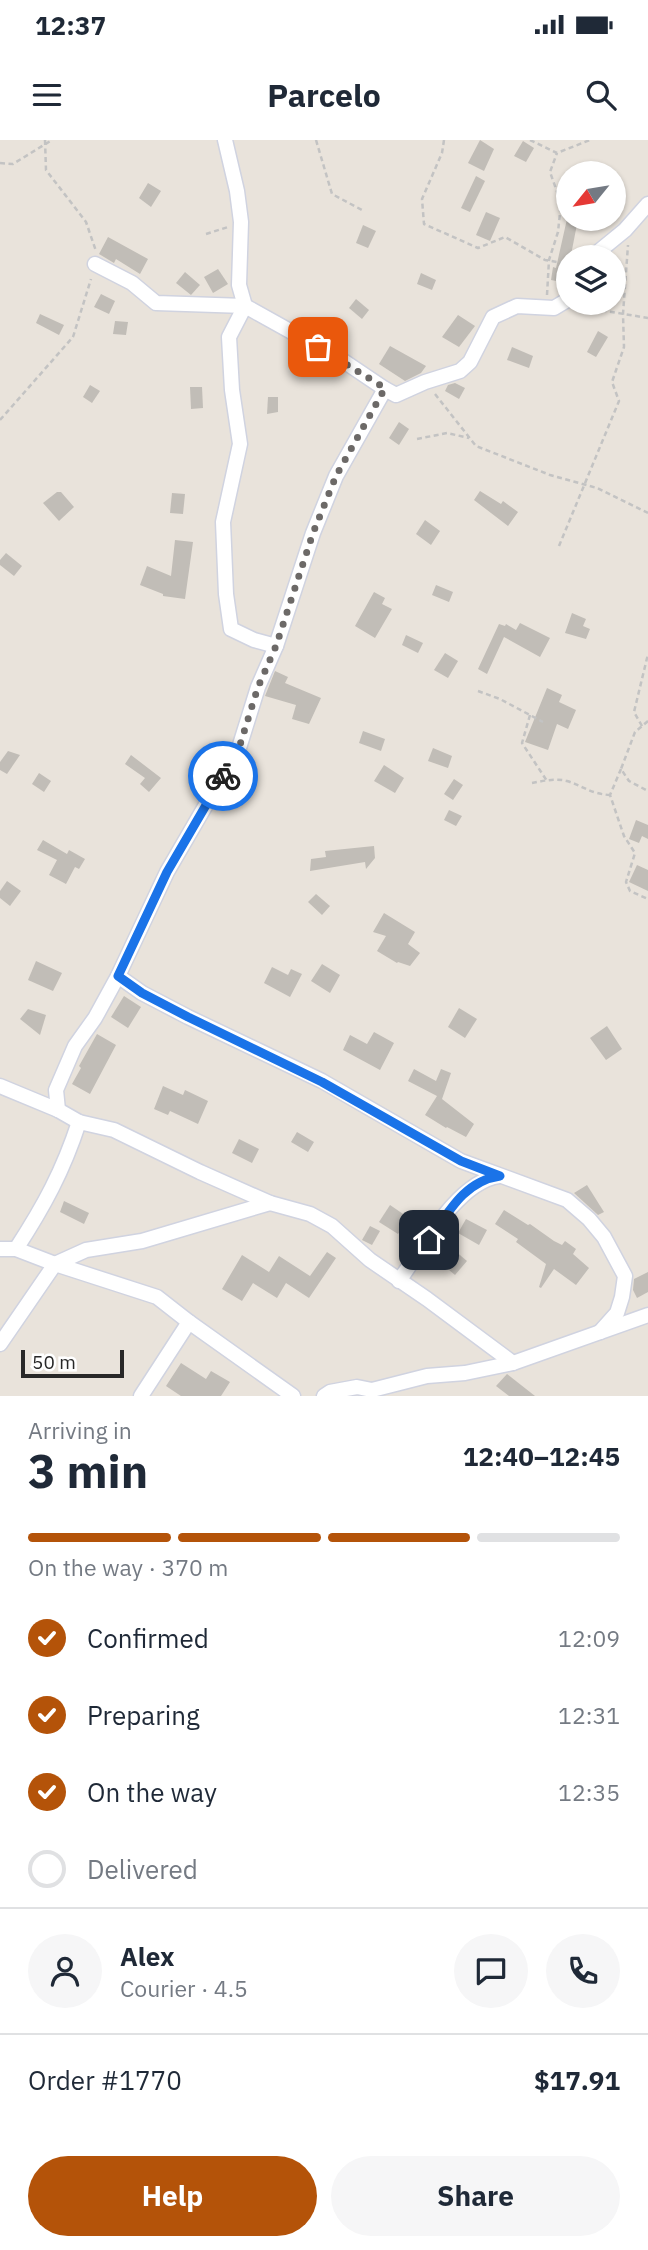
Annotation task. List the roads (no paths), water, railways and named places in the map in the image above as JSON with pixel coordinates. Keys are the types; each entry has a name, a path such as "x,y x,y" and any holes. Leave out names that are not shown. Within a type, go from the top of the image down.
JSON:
{"street":[{"path":"225,140 241,222 239,285 245,306 229,337 232,390 240,444 223,522 226,594 231,629 276,646"},
{"path":"606,245 648,204"},
{"path":"95,264 132,283 156,303 245,306 342,360 396,395 460,371 470,362 493,317 517,306 556,307"},
{"path":"58,1110 56,1090 75,1046 118,976 167,872 239,748 258,687 276,646 313,533 336,476 385,388"},
{"path":"118,976 142,993 322,1082 461,1161 567,1200 589,1219 604,1237 625,1276 617,1313 600,1332"},
{"path":"0,1086 58,1110 79,1122 114,1130 270,1203 310,1214 332,1226 370,1260 513,1363"},
{"path":"16,1249 44,1206 68,1157 79,1122"},
{"path":"399,1281 458,1198 486,1178 500,1176"},
{"path":"0,1344 55,1265 86,1250 142,1241 270,1203"},
{"path":"0,1249 16,1249 55,1265 157,1297 293,1396"},
{"path":"324,1396 330,1392 357,1387 372,1390 428,1376 465,1373 513,1363 648,1315"},
{"path":"141,1396 189,1322"}]}
